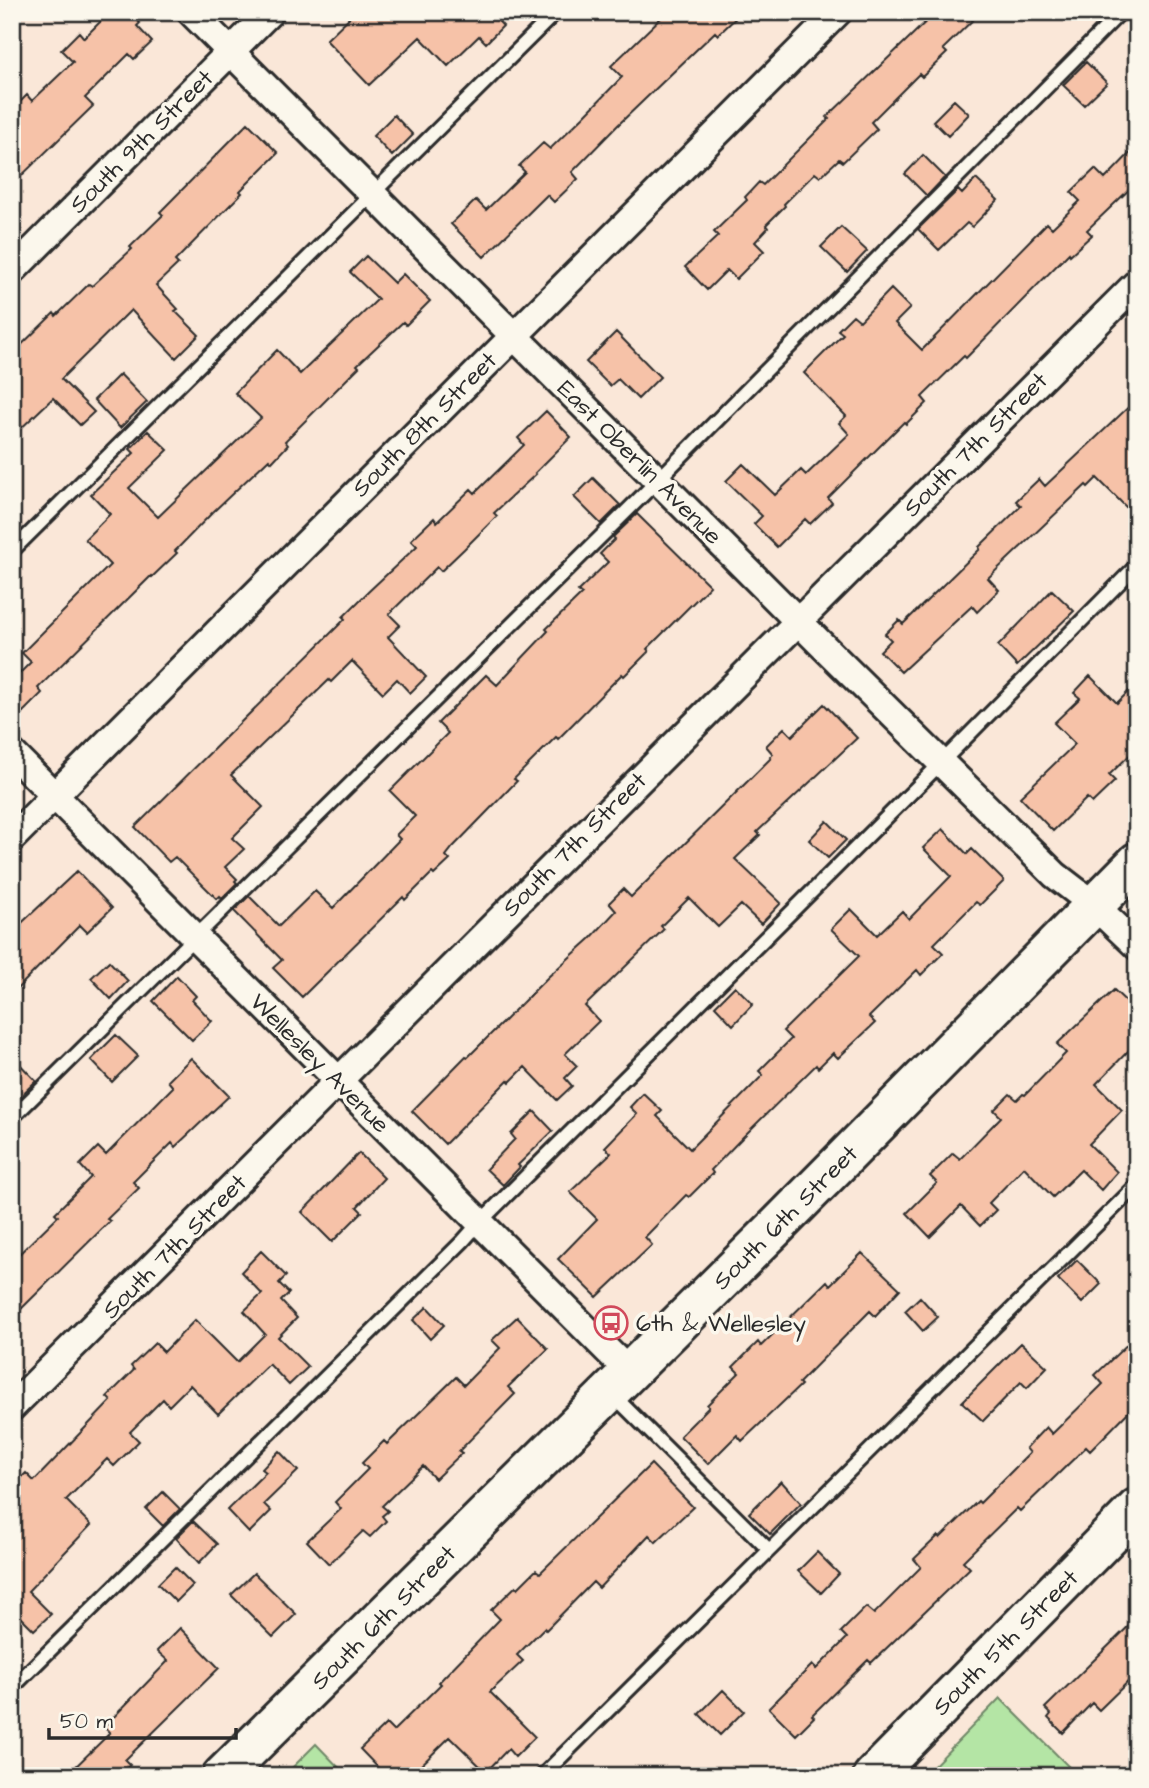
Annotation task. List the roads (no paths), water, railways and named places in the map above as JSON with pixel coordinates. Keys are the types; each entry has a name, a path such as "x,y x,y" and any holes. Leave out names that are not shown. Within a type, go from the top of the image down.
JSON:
{"main road":[{"name":"South 6th Street","path":"222,1776 620,1382 1137,862"},
{"name":"South 5th Street","path":"873,1776 1137,1508"}],"street":[{"name":"East Oberlin Avenue","path":"191,12 1055,875 1094,905 1137,946"},
{"name":"South 9th Street","path":"12,271 270,12"},
{"name":"South 8th Street","path":"12,838 838,12"},
{"name":"South 7th Street","path":"12,1407 1137,283"},
{"name":"Wellesley Avenue","path":"12,753 479,1223 620,1382"}],"lane":[{"path":"12,551 556,12"},
{"path":"12,1118 658,480 1121,12"},
{"path":"12,1688 942,763 1137,565"},
{"path":"542,1776 1137,1185"},
{"path":"620,1382 769,1550"}],"place":[{"name":"6th & Wellesley","path":"611,1323"}]}
